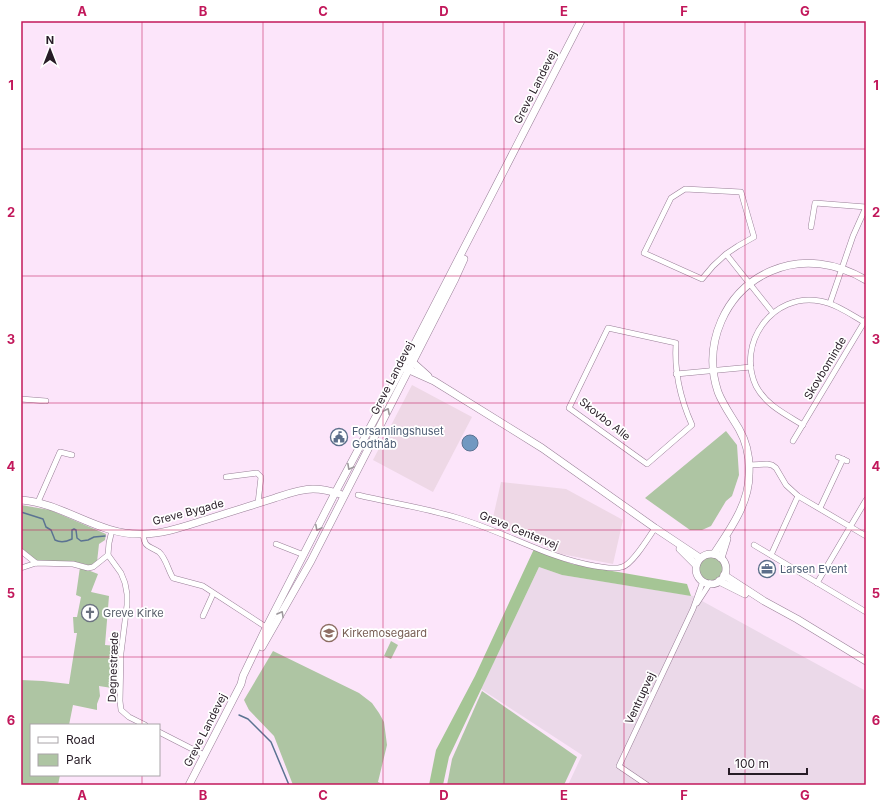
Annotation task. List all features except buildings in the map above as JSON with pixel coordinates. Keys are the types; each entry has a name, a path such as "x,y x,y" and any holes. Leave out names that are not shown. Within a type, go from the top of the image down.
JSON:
{"street":[{"name":"Greve Landevej","path":"269,629 311,561 498,182 580,22"},
{"path":"685,189 740,192 754,237 726,254 702,279 644,253 671,198 685,189"},
{"path":"811,227 815,203 866,207 853,236 830,303"},
{"path":"726,254 773,313"},
{"path":"714,554 730,529 745,498 749,477 748,455 743,438 723,403 715,382 713,370 714,349 715,338 720,322 731,303 750,283 763,274 778,268 794,264 826,264 842,268 866,280"},
{"name":"Skovbominde","path":"793,441 865,321 830,303 820,301 800,301 781,307 773,313 764,321 757,331 750,354 751,367 755,382 762,396 778,410 802,425"},
{"name":"Skovbo Alle","path":"608,328 676,343 676,374 683,403 692,425 647,464 569,408 608,328"},
{"path":"410,360 434,381"},
{"path":"676,374 751,367"},
{"name":"Greve Landevej","path":"189,785 240,684 246,678 304,555 336,493 406,368"},
{"path":"406,368 434,381 542,448 665,535 698,561"},
{"path":"21,399 46,401"},
{"path":"38,502 60,452 72,455"},
{"path":"820,508 842,459"},
{"path":"749,466 772,465 776,468 786,485 798,496 866,536"},
{"path":"226,477 257,473 261,477 258,503"},
{"name":"Greve Bygade","path":"21,500 38,502 112,530 130,534 143,534 177,529 295,492 311,489 328,490 344,496"},
{"name":"Greve Centervej","path":"358,495 457,517 487,527 554,556 577,563 615,569 625,567 630,562 655,528"},
{"path":"771,555 798,496"},
{"path":"817,583 866,500"},
{"path":"721,558 730,529"},
{"path":"21,568 36,563 73,564 88,568 93,567 108,555 112,530"},
{"path":"143,534 146,545 162,556 173,578 203,586 269,629"},
{"path":"276,544 304,555"},
{"path":"754,545 864,611 866,605"},
{"path":"21,551 36,563"},
{"path":"709,554 714,554 721,558 725,566 721,578 710,583 703,581 697,574 698,561 709,554"},
{"name":"Degnestræde","path":"108,555 121,573 127,594 121,653 121,710 129,717 143,724"},
{"path":"721,578 742,593 764,602 797,619 866,661"},
{"name":"Ventrupvej","path":"647,785 619,766 693,609 703,581"},
{"name":"Ventrupvej","path":"693,609 710,583"},
{"path":"203,616 214,594"},
{"path":"160,733 204,755"}],"shaded area":[{"path":"412,385 472,417 433,492 373,460"},
{"path":"501,482 566,489 623,520 613,564 561,554 492,522"},
{"path":"539,567 562,575 693,596 866,691 866,785 568,785 582,755 481,689"}],"green space":[{"path":"726,431 737,445 739,475 732,496 726,501 711,526 702,530 690,530 645,498"},
{"path":"21,505 50,510 106,534 105,540 99,544 97,562 92,566 71,561 37,562 21,548"},
{"path":"534,549 572,564 687,584 691,596 562,575 539,567 449,757 443,785 429,785 436,750 475,676"},
{"path":"711,556 720,560 724,569 720,578 711,582 702,578 698,569 702,560"},
{"path":"80,567 98,574 91,592 109,596 105,645 117,646 117,658 112,688 99,686 100,696 97,704 97,710 73,705 69,724 30,724 30,776 60,776 58,785 21,785 21,680 69,684 77,633 74,633 73,617 77,617 81,597 76,595"},
{"path":"391,641 398,645 391,659 384,656"},
{"path":"273,651 359,693 372,703 384,722 387,745 378,782 385,785 293,785 274,736 249,710 244,700"},
{"path":"482,691 577,757 564,785 447,785 452,759"}],"water":[{"path":"467,435 473,435 478,440 476,449 473,451 467,451 462,446 462,440"}],"waterway":[{"path":"621,21 637,21"},
{"path":"21,512 43,519 46,527 51,530 55,540 59,542 72,539 72,530 74,529 76,530 77,538 81,541 94,537 105,536"},
{"path":"239,715 248,719 271,742 289,785"}],"place":[{"name":"Forsamlingshuset Godthåb","path":"339,437"},
{"name":"Larsen Event","path":"767,569"},
{"name":"Greve Kirke","path":"90,613"},
{"name":"Kirkemosegaard","path":"329,633"}]}
